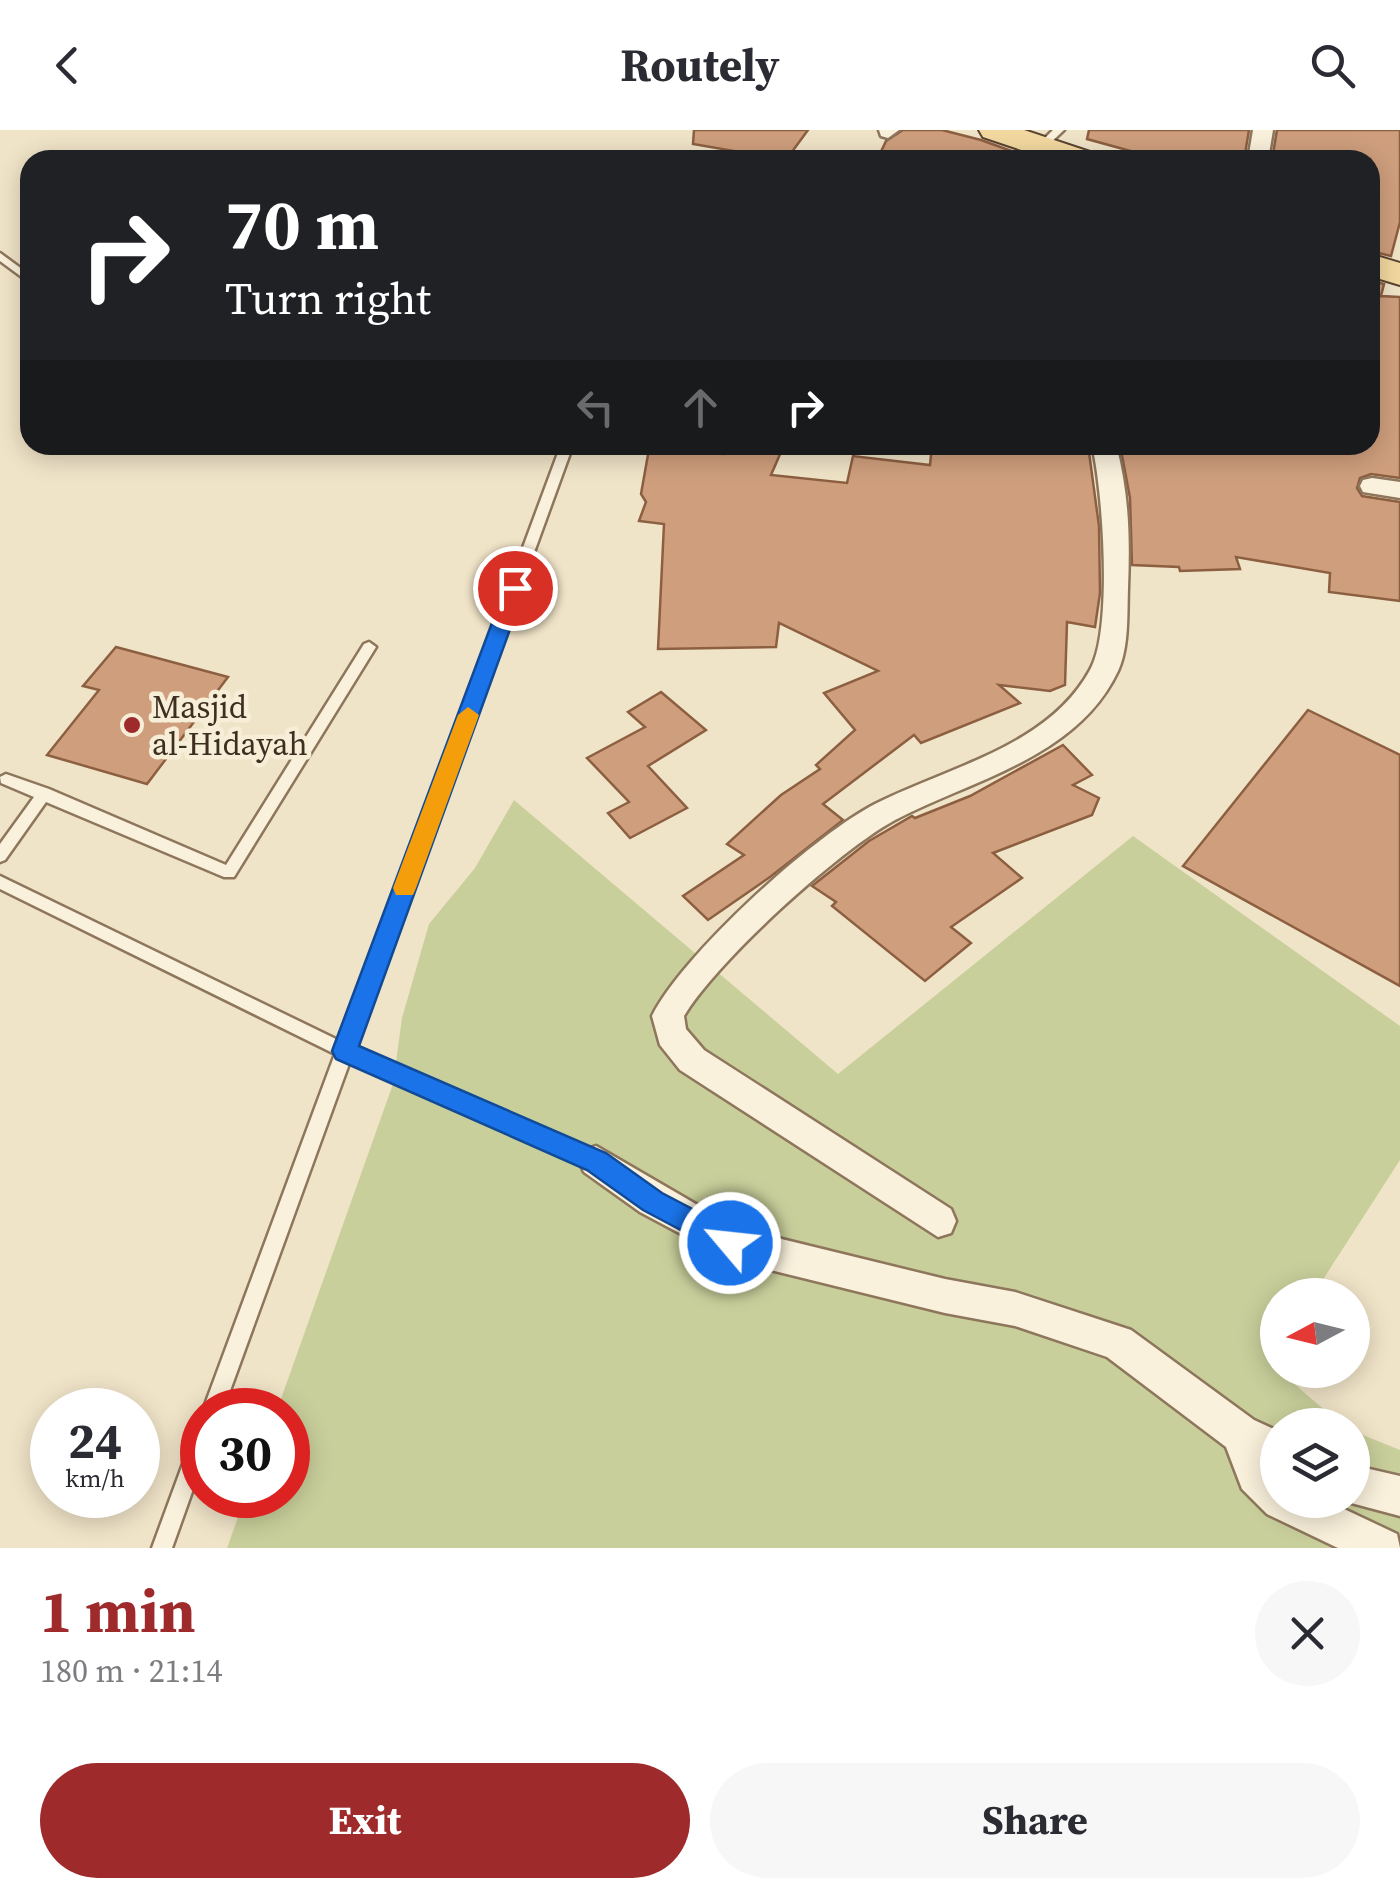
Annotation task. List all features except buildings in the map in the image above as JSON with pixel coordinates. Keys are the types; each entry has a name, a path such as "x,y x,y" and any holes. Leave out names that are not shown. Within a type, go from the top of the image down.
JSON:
{"main road":[{"path":"994,130 1050,138"}],"street":[{"path":"938,1221 692,1060 669,1032 667,1012 676,996 726,946 854,830 1022,750 1081,707 1108,666 1116,507 1106,455"},
{"path":"1372,486 1400,490"},
{"path":"596,1161 652,1202 730,1243 945,1296 1015,1308 1118,1343 1240,1434 1260,1443"},
{"path":"1240,1434 1260,1479"},
{"path":"1370,1488 1400,1496"},
{"path":"1320,1518 1382,1548"}],"lane":[{"path":"0,256 20,272"},
{"path":"221,1388 563,455"},
{"path":"6,779 229,873 370,647"},
{"path":"0,856 44,793"},
{"path":"0,882 345,1051 596,1161"},
{"path":"162,1548 180,1498"}],"green space":[{"path":"514,800 838,1074 1133,836 1400,1026 1400,1160 1324,1278 1260,1278 1260,1388 1299,1388 1322,1408 1260,1408 1260,1518 1370,1518 1370,1438 1400,1450 1400,1548 227,1548 238,1518 310,1518 310,1388 285,1388 393,1084 402,1018 429,924 475,868"}],"slow traffic":[{"path":"405,888 468,715"}],"place":[{"name":"Masjid al-Hidayah","path":"132,725"}],"route":[{"path":"515,588 345,1051 596,1161 652,1202 730,1243"}]}
